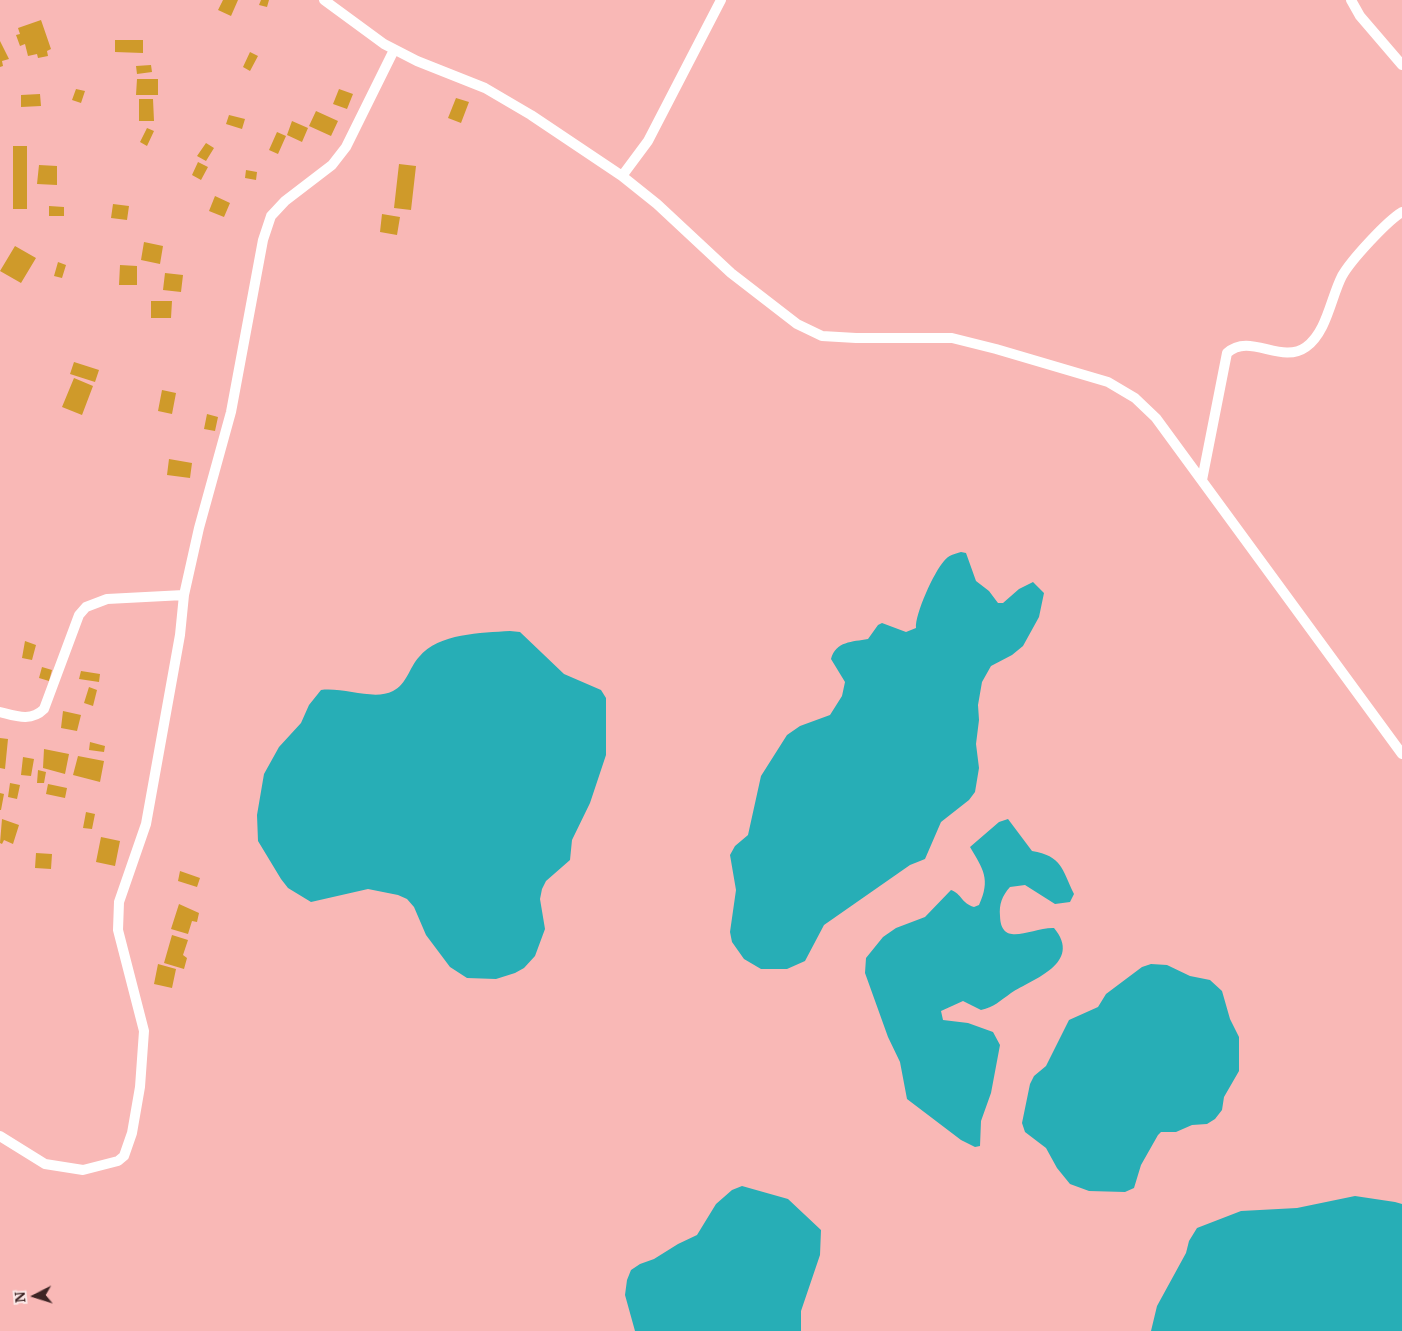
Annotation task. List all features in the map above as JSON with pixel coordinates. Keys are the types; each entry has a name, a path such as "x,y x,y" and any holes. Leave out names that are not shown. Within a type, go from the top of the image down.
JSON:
{"street":[{"path":"324,0 394,50 485,88 531,115 622,176 657,204 731,273 797,324 822,336 952,338 996,348 1108,382 1135,398 1156,418 1402,754"},
{"path":"622,176 648,141 722,0"},
{"path":"1351,0 1360,16 1402,65"},
{"path":"0,1136 46,1164 83,1170 118,1161 124,1156 132,1134 140,1087 144,1031 118,930 117,918 126,878 146,824 180,636 184,595 199,528 231,412 264,240 272,216 285,201 332,166 346,147 394,50"},
{"path":"1202,480 1227,353 1233,347 1246,345 1295,353 1308,346 1319,332 1342,276 1352,262 1402,212"},
{"path":"0,712 29,718 37,715 44,709 79,615 93,603 107,599 184,595"}],"water":[{"path":"961,552 966,553 976,581 989,591 998,603 1003,603 1019,589 1033,582 1044,593 1039,617 1023,646 1012,655 991,666 982,682 978,705 979,720 976,744 979,768 975,792 969,800 941,822 925,859 910,865 824,925 805,961 787,969 761,969 744,959 732,942 730,932 736,890 730,855 735,846 748,835 761,776 787,735 800,726 830,715 842,696 845,682 831,659 833,653 845,643 868,639 878,625 882,623 906,632 916,628 922,604 935,574 946,559"},
{"path":"510,631 520,632 564,674 601,690 606,698 606,755 590,803 572,840 570,860 546,881 542,889 540,899 545,929 535,956 524,968 515,973 496,979 467,978 450,967 426,935 414,907 407,899 398,895 368,889 311,902 288,888 258,841 257,815 264,774 279,747 301,723 309,705 321,690 385,694 398,688 419,657 427,649 438,643 461,636"},
{"path":"1008,819 1032,851 1050,856 1060,865 1074,894 1070,902 1055,904 1025,885 1010,887 1003,897 1000,908 1002,926 1006,932 1019,934 1054,928 1061,940 1063,951 1059,960 1042,976 990,1007 981,1010 963,1001 941,1011 943,1020 968,1023 993,1032 1000,1045 991,1093 981,1121 980,1146 975,1147 961,1140 907,1099 900,1062 888,1037 865,973 866,958 883,937 896,928 925,917 951,890 970,905 974,907 979,905 983,896 985,881 982,868 970,847 999,822"},
{"path":"1151,964 1167,965 1190,976 1210,980 1222,991 1230,1019 1239,1037 1239,1071 1224,1097 1222,1110 1215,1119 1207,1124 1192,1125 1176,1132 1161,1132 1158,1135 1141,1165 1134,1188 1125,1192 1089,1191 1070,1184 1057,1168 1046,1148 1025,1132 1022,1123 1030,1084 1034,1076 1046,1066 1069,1020 1098,1007 1106,994 1142,967"},
{"path":"742,1186 788,1199 821,1230 820,1255 801,1311 801,1331 635,1331 625,1295 627,1280 631,1270 697,1235 716,1204 732,1190"},
{"path":"1355,1196 1402,1204 1402,1331 1151,1331 1157,1306 1186,1253 1189,1241 1197,1228 1241,1211 1297,1208"}],"building":[{"path":"223,0 238,0 231,16 218,10"},
{"path":"261,0 269,0 267,7 259,5"},
{"path":"41,20 51,49 47,51 48,56 38,58 37,54 28,56 25,44 20,46 16,35 20,34 18,28"},
{"path":"115,40 143,40 143,53 115,52"},
{"path":"0,41 9,59 2,61 3,66 0,67"},
{"path":"250,52 258,56 250,71 243,67"},
{"path":"151,65 152,72 137,74 136,66"},
{"path":"137,79 158,79 158,95 136,95"},
{"path":"76,89 85,91 81,103 72,100"},
{"path":"339,89 353,94 347,109 333,104"},
{"path":"40,94 41,106 21,107 21,95"},
{"path":"456,98 469,102 461,123 448,118"},
{"path":"139,99 153,99 154,121 139,121"},
{"path":"316,111 338,121 331,136 309,126"},
{"path":"229,115 245,119 242,129 226,124"},
{"path":"292,121 308,128 302,142 287,135"},
{"path":"147,128 154,131 147,146 140,142"},
{"path":"277,132 286,136 278,154 269,150"},
{"path":"206,143 214,148 206,161 197,156"},
{"path":"13,146 27,146 27,209 13,209"},
{"path":"198,162 208,167 201,180 192,175"},
{"path":"399,164 416,166 411,210 394,208"},
{"path":"39,165 57,166 57,185 37,184"},
{"path":"246,170 257,172 256,180 245,178"},
{"path":"215,196 230,203 224,217 209,211"},
{"path":"113,204 129,206 127,220 111,218"},
{"path":"49,206 64,207 64,216 49,216"},
{"path":"382,214 400,217 397,235 380,232"},
{"path":"144,242 163,246 160,264 141,260"},
{"path":"15,246 36,258 21,283 0,271"},
{"path":"58,262 66,265 62,278 54,276"},
{"path":"120,265 137,266 137,285 119,285"},
{"path":"165,273 183,275 181,292 163,290"},
{"path":"151,301 172,301 171,318 151,318"},
{"path":"74,362 99,370 95,382 70,374"},
{"path":"74,378 93,386 82,415 62,407"},
{"path":"162,390 176,393 172,414 158,411"},
{"path":"207,414 218,417 215,431 204,429"},
{"path":"169,459 192,463 190,478 167,475"},
{"path":"25,641 36,645 32,660 22,658"},
{"path":"42,667 52,670 49,681 39,678"},
{"path":"81,671 100,674 99,682 79,679"},
{"path":"89,687 97,690 93,706 84,703"},
{"path":"63,711 81,715 77,731 61,728"},
{"path":"0,738 8,739 5,769 0,768"},
{"path":"90,742 105,746 104,752 89,750"},
{"path":"44,749 69,754 65,774 43,768"},
{"path":"78,756 104,761 100,782 73,775"},
{"path":"23,757 34,759 31,776 21,775"},
{"path":"38,770 46,772 44,783 37,783"},
{"path":"10,783 20,785 17,799 8,797"},
{"path":"48,784 67,788 65,798 46,794"},
{"path":"0,793 4,794 1,810 0,810"},
{"path":"86,812 95,814 92,829 83,828"},
{"path":"2,819 19,825 13,844 4,840 2,844 0,843"},
{"path":"101,837 120,841 115,866 96,862"},
{"path":"36,853 52,854 51,869 35,868"},
{"path":"180,871 200,878 197,887 178,881"},
{"path":"179,904 199,913 197,922 192,921 188,934 171,929"},
{"path":"172,935 188,940 183,955 187,958 184,969 164,963"},
{"path":"158,964 176,969 172,988 154,984"}]}
